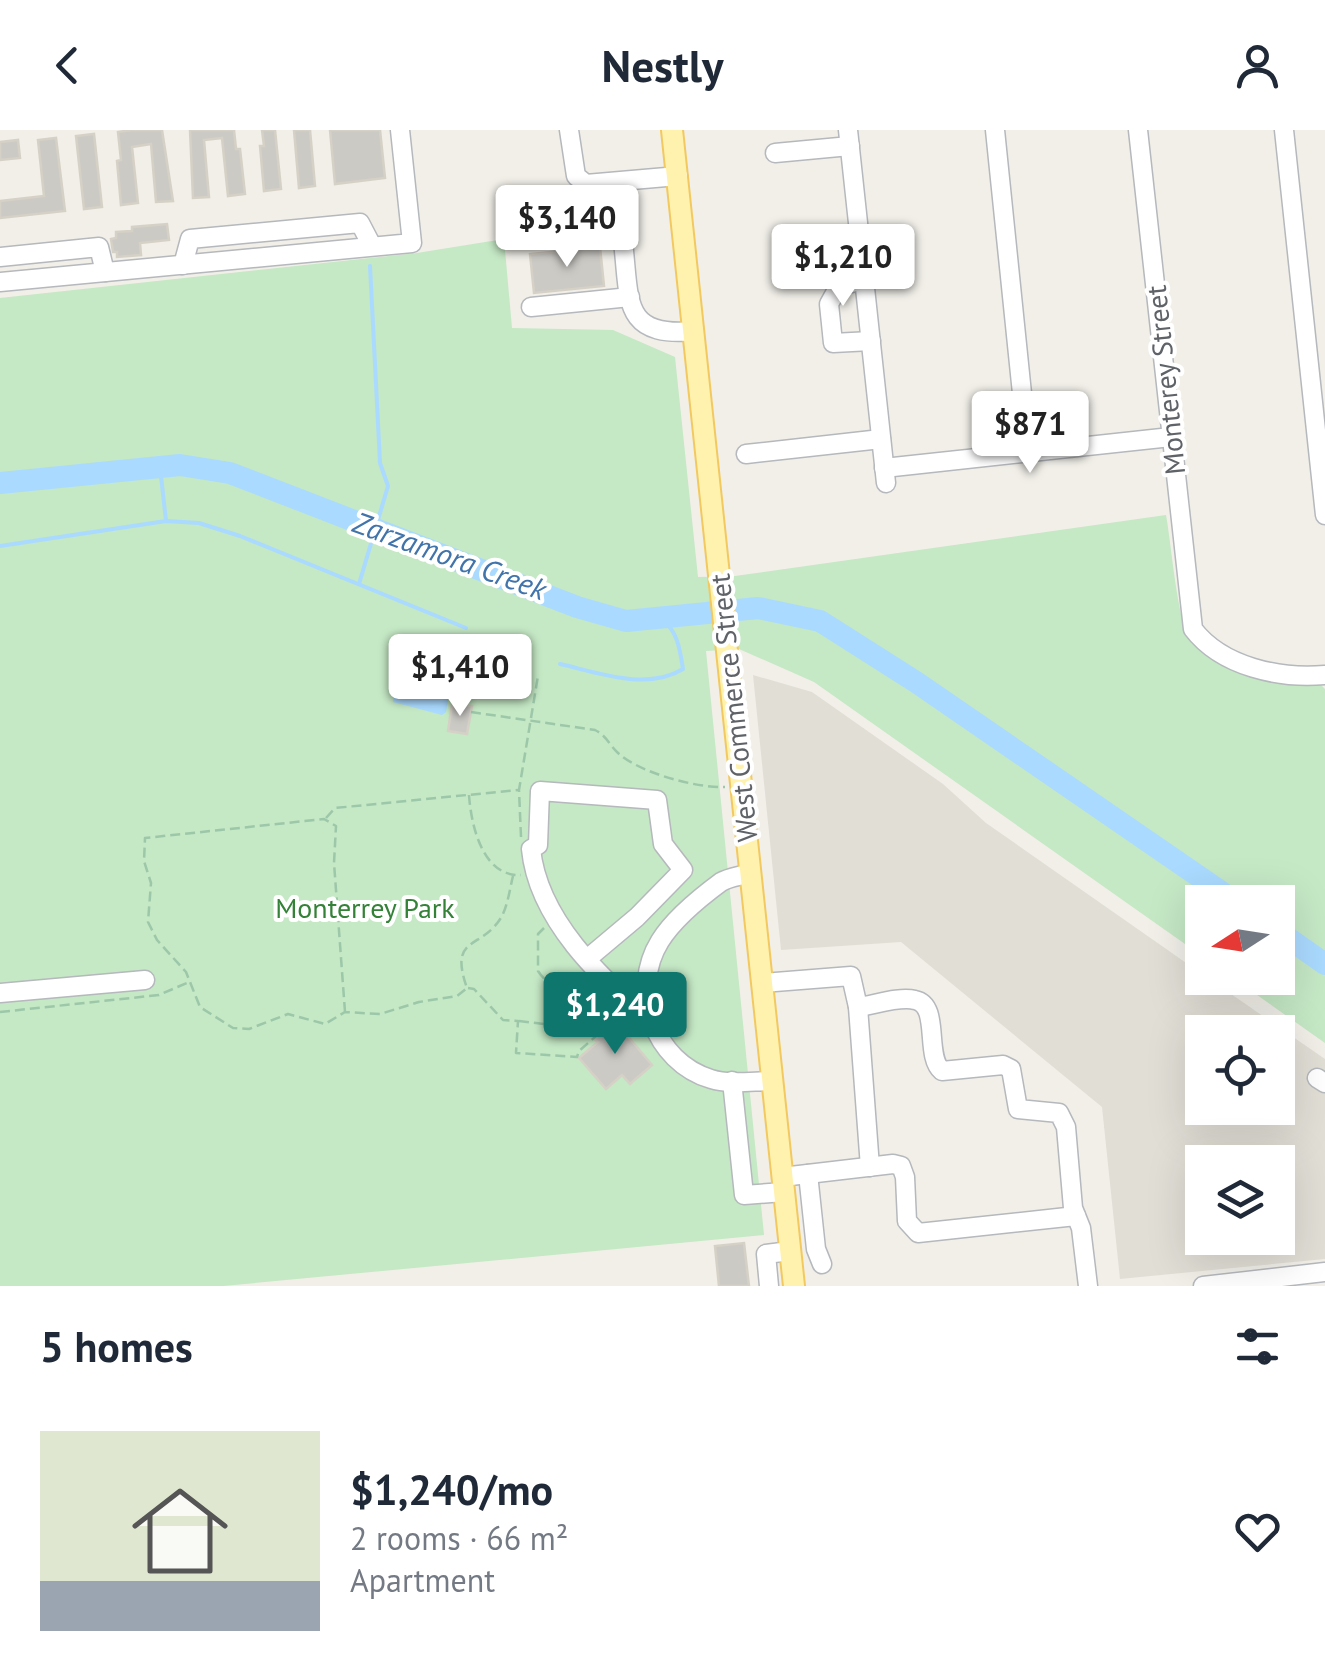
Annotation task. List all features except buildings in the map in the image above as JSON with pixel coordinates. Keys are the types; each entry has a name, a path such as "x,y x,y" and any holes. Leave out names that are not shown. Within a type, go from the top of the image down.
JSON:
{"main road":[{"name":"West Commerce Street","path":"672,130 794,1286"}],"street":[{"path":"0,282 412,242 400,130"},
{"path":"569,130 576,176 586,184 678,176"},
{"path":"994,130 1028,452"},
{"name":"Monterey Street","path":"1138,130 1194,630 1208,645 1240,663 1277,673 1325,676"},
{"path":"1284,130 1325,516"},
{"path":"775,153 849,138 885,475 1028,452 1171,437"},
{"path":"623,242 632,312 649,328 664,334 694,331"},
{"path":"0,257 99,247 105,272"},
{"path":"864,280 839,286 829,304 833,343 870,341"},
{"path":"532,307 630,297"},
{"path":"746,454 881,439"},
{"path":"587,959 637,918 683,870 663,844 657,800 540,791 538,845 531,850 532,864 552,911 587,959 651,1022"},
{"path":"750,874 724,880 660,941 645,994 651,1022 661,1042 679,1060 709,1079 772,1081"},
{"path":"637,918 660,941"},
{"path":"762,983 851,976 858,1007 870,1167"},
{"path":"0,993 145,980"},
{"path":"858,1007 915,1000 925,1005 930,1015 934,1062 942,1072 1003,1065 1011,1069 1018,1109 1060,1113 1066,1127 1088,1286"},
{"path":"732,1081 744,1195 808,1174 893,1164 901,1166 907,1221 918,1232 1076,1216"},
{"path":"808,1174 816,1250 822,1264"},
{"path":"769,1286 766,1254 790,1250"},
{"path":"1203,1286 1325,1272"}],"path":[{"path":"522,847 519,790 538,676"},
{"path":"470,712 595,730 606,736 621,755 674,780 700,788 726,787"},
{"path":"324,820 336,808 519,790"},
{"path":"468,794 478,844 501,869 513,876 527,874"},
{"path":"346,1012 334,864 336,826 324,820 145,838 144,861 151,883 148,922 157,940 178,961 200,1006 233,1028 249,1029 288,1014 325,1024 346,1012 390,1012 457,996 466,988 474,989 502,1020 602,1031"},
{"path":"466,988 459,965 462,952 501,918 513,876"},
{"path":"550,922 538,934 538,971 550,986 571,994 579,1008 582,1027"},
{"path":"0,1012 159,995 190,982"},
{"path":"518,1021 516,1054 578,1057 579,1051 632,1006"}],"shaded area":[{"path":"753,675 812,692 943,784 986,823 1185,962 1185,995 1233,995 1261,1015 1185,1015 1185,1125 1295,1125 1295,1038 1325,1059 1325,1259 1120,1279 1102,1107 901,942 781,950"}],"green space":[{"name":"Monterrey Park","path":"504,239 512,328 613,330 675,357 698,577 735,576 1166,515 1181,612 1192,643 1253,675 1321,685 1325,689 1325,1043 1295,1022 1295,1015 1285,1015 1257,995 1295,995 1295,885 1185,885 1185,944 814,682 739,649 706,651 764,1235 223,1286 0,1286 0,298 417,253"}],"water":[{"path":"396,680 447,681 451,684 446,712 442,715 393,702"}],"waterway":[{"path":"359,584 388,486 380,463 370,266"},
{"name":"Zarzamora Creek","path":"0,483 180,465 230,473 577,607 626,621 758,608 820,621 916,682 1211,885"},
{"path":"160,467 166,521"},
{"path":"0,546 166,521 199,523 466,628"},
{"path":"560,664 639,679 654,679 683,669 675,636 662,619"},
{"name":"Zarzamora Creek","path":"1295,943 1325,964"}]}
